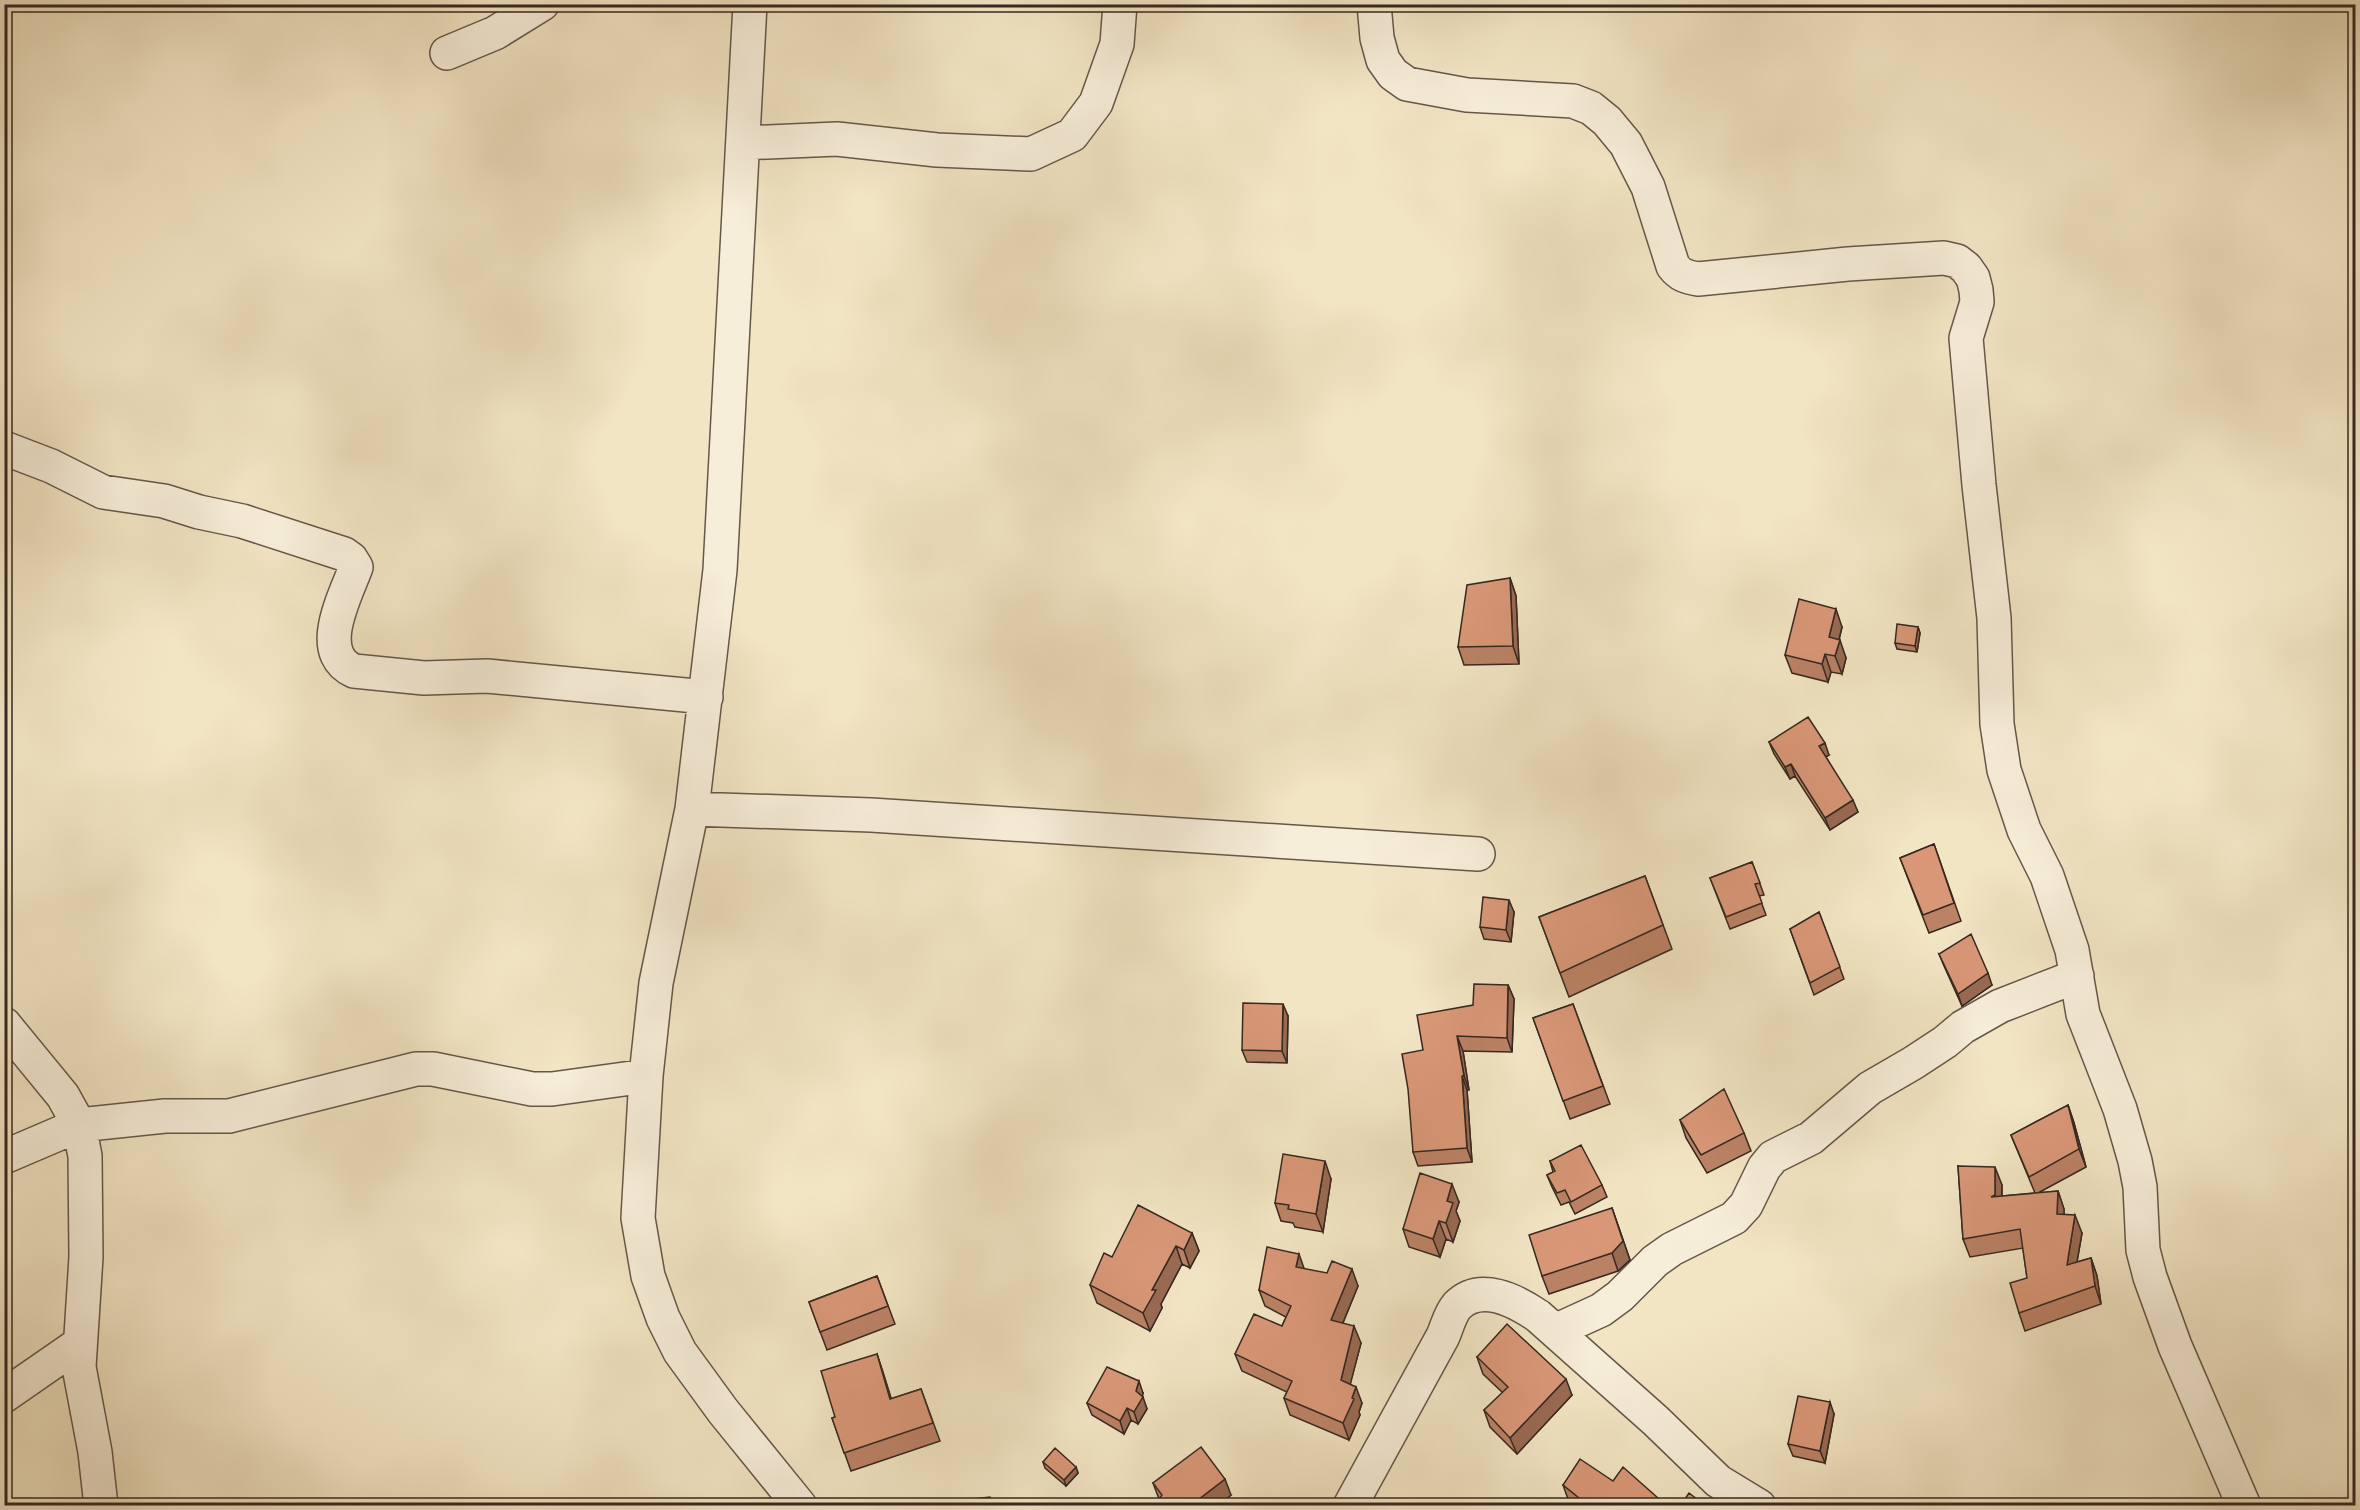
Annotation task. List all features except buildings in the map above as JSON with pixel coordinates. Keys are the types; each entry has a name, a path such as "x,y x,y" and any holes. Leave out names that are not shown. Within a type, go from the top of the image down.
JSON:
{"street":[{"path":"447,53 495,33 542,4"},
{"path":"750,4 720,570 692,808 656,983 646,1076 638,1218 648,1276 663,1318 680,1352 723,1411 800,1506"},
{"path":"743,143 837,139 937,150 1031,154 1072,135 1096,103 1117,44 1120,4"},
{"path":"1374,4 1377,38 1383,60 1393,74 1407,84 1467,95 1573,101 1591,108 1607,121 1626,144 1647,187 1673,266 1678,273 1686,277 1698,279 1848,264 1944,258 1957,261 1966,267 1973,278 1977,302 1966,338 1994,618 1997,724 2004,770 2024,830 2047,876 2072,950 2083,1014 2120,1109 2136,1161 2140,1187 2143,1250 2150,1277 2175,1347 2244,1506"},
{"path":"4,448 51,466 103,492 164,501 199,512 242,521 344,554 356,567 333,634 339,660 354,671 424,678 487,676 706,697"},
{"path":"692,808 871,815 1478,854"},
{"path":"1555,1331 1601,1310 1620,1296 1655,1261 1672,1249 1734,1218 1746,1205 1764,1168 1773,1157 1811,1138 1870,1088 1913,1063 1963,1027 2000,1006 2077,976"},
{"path":"4,1024 63,1096 79,1125 85,1156 87,1196 86,1257 79,1367 95,1452 101,1506"},
{"path":"4,1157 79,1125 165,1116 229,1116 416,1069 433,1069 532,1089 552,1089 646,1076"},
{"path":"1350,1506 1443,1336 1455,1308 1473,1296 1504,1297 1520,1303 1656,1421 1718,1481 1760,1506"},
{"path":"4,1396 79,1344"}]}
